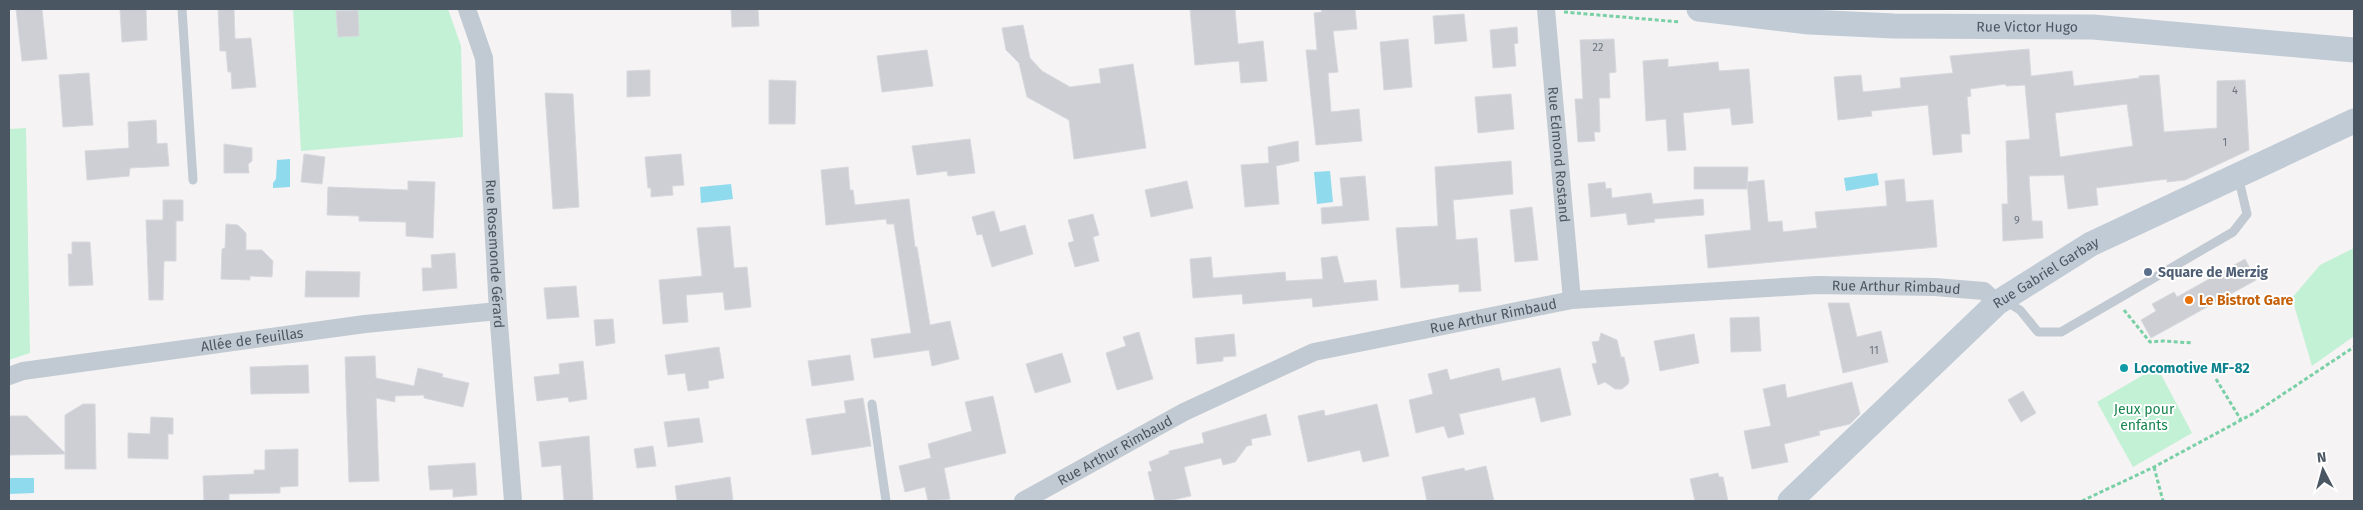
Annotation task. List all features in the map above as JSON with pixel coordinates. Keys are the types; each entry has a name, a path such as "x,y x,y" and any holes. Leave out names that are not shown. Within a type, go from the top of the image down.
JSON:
{"street":[{"name":"Rue Rosemonde Gérard","path":"467,9 484,58 498,312 513,501"},
{"name":"Rue Edmond Rostand","path":"1546,9 1572,300"},
{"name":"Rue Victor Hugo","path":"1699,9 1808,22 1894,26 2093,27 2354,50"},
{"name":"Rue Gabriel Garbay","path":"1790,501 2000,302 2092,244 2354,121"},
{"name":"Rue Arthur Rimbaud","path":"1023,501 1184,412 1314,352 1572,300 1817,285 1935,287 1984,292 2000,302"},
{"name":"Allée de Feuillas","path":"9,376 22,371 366,324 498,312"}],"lane":[{"path":"182,9 193,180"},
{"path":"2000,302 2020,310 2038,332 2061,332 2233,232 2247,214 2238,176"},
{"path":"872,404 886,501"}],"path":[{"path":"2116,300 2150,342 2163,341 2193,344"},
{"path":"2082,501 2154,467 2241,420 2354,347"},
{"path":"2216,379 2241,420"},
{"path":"2154,467 2163,501"}],"green space":[{"path":"293,9 448,9 461,46 463,137 301,151"},
{"path":"26,128 30,353 9,360 9,129"},
{"path":"2354,248 2354,336 2312,366 2292,298 2320,265"},
{"name":"Jeux pour enfants","path":"2157,367 2192,433 2133,467 2097,402"}],"water":[{"path":"290,159 290,187 273,188 273,183 276,179 277,160"},
{"path":"1330,171 1333,202 1317,204 1314,172"},
{"path":"1877,173 1879,185 1846,191 1844,178"},
{"path":"731,184 733,199 701,203 700,187"},
{"path":"9,478 34,478 34,493 9,494"}],"building":[{"path":"16,9 42,9 47,59 22,61"},
{"path":"120,9 146,9 147,40 122,42"},
{"path":"218,9 234,9 235,39 251,38 256,87 232,89 231,72 228,72 226,51 220,51"},
{"path":"731,9 758,9 759,26 732,27"},
{"path":"1190,9 1235,9 1238,44 1263,41 1267,81 1241,83 1239,61 1195,65"},
{"path":"1321,9 1355,9 1357,29 1333,31 1338,72 1328,73 1331,112 1359,109 1362,141 1316,145 1306,50 1317,50 1314,13 1322,12"},
{"path":"358,10 359,36 338,37 336,11"},
{"path":"1464,14 1467,41 1435,44 1433,16"},
{"path":"1023,25 1030,58 1042,71 1070,87 1101,83 1099,69 1133,64 1146,148 1074,159 1069,120 1027,97 1019,63 1006,50 1002,28"},
{"path":"1517,27 1518,43 1514,44 1516,66 1493,68 1490,30"},
{"path":"1408,39 1412,87 1384,90 1380,42"},
{"path":"1614,39 1616,72 1609,73 1610,98 1599,98 1600,132 1594,132 1595,141 1578,142 1575,99 1583,99 1580,40"},
{"path":"2029,49 2031,76 2072,71 2074,86 2139,78 2139,76 2159,75 2164,132 2217,128 2217,81 2245,80 2249,150 2185,180 2167,182 2167,179 2096,188 2098,205 2068,209 2064,175 2029,176 2032,221 2042,221 2043,238 2003,241 2002,204 2008,204 2006,141 2030,139 2025,85 2006,86 2006,84 1970,89 1971,96 1967,97 1970,134 1961,134 1962,152 1933,155 1928,105 1871,111 1872,116 1838,120 1834,77 1861,75 1863,92 1901,88 1900,78 1953,73 1950,56","holes":["2127,104 2133,146 2060,157 2055,113"]},
{"path":"927,50 933,86 882,92 877,56"},
{"path":"1668,59 1668,67 1718,62 1719,71 1749,69 1753,123 1732,125 1730,108 1683,113 1686,150 1668,151 1666,119 1646,121 1643,61"},
{"path":"650,70 650,96 627,97 627,71"},
{"path":"89,73 93,125 63,127 59,75"},
{"path":"769,80 796,81 795,124 769,124"},
{"path":"545,93 573,94 579,207 553,209"},
{"path":"1511,94 1514,129 1478,133 1475,97"},
{"path":"156,120 157,144 167,143 169,166 130,168 129,176 87,180 85,151 129,148 128,122"},
{"path":"970,139 975,173 948,176 947,171 917,175 912,146"},
{"path":"1298,141 1299,161 1276,166 1279,204 1245,207 1241,165 1269,163 1268,147"},
{"path":"224,144 252,148 252,161 248,164 249,173 224,173"},
{"path":"304,154 325,157 322,184 301,182"},
{"path":"681,154 684,185 672,186 673,195 651,197 651,188 648,188 645,157"},
{"path":"1511,161 1513,194 1453,200 1456,240 1477,238 1481,291 1459,292 1459,284 1401,288 1396,228 1438,226 1435,167"},
{"path":"848,167 850,190 853,190 855,205 909,199 915,247 917,247 930,325 950,321 959,359 932,366 929,350 874,358 871,339 911,333 894,224 887,224 886,219 826,225 821,170"},
{"path":"1694,167 1748,167 1747,189 1694,189"},
{"path":"1365,176 1369,220 1322,224 1321,208 1343,206 1340,178"},
{"path":"1904,179 1906,202 1933,200 1937,247 1708,268 1705,235 1751,230 1747,182 1764,180 1768,222 1782,221 1783,232 1817,228 1815,212 1887,206 1885,181"},
{"path":"408,181 435,182 433,238 406,236 406,222 359,221 359,216 327,215 328,187 408,190"},
{"path":"1187,181 1193,208 1151,217 1145,190"},
{"path":"1605,182 1606,189 1611,188 1612,198 1651,193 1653,204 1703,199 1704,215 1654,219 1655,222 1628,225 1626,213 1591,217 1588,184"},
{"path":"163,200 183,200 183,221 176,221 176,261 164,261 163,300 149,300 146,220 163,220"},
{"path":"1532,207 1538,260 1515,262 1510,210"},
{"path":"994,211 1000,232 1025,225 1033,254 992,267 982,234 977,235 972,217"},
{"path":"1093,214 1099,235 1093,237 1099,261 1075,267 1068,243 1074,241 1068,220"},
{"path":"226,224 238,225 246,233 246,250 262,250 273,261 272,277 250,276 250,280 221,279 222,249 225,248"},
{"path":"730,226 734,268 747,267 751,307 725,310 723,292 686,295 688,322 663,324 659,280 702,276 697,228"},
{"path":"72,242 90,242 93,285 69,286 68,254 72,254"},
{"path":"455,253 457,288 423,291 422,268 432,268 431,255"},
{"path":"1337,256 1344,283 1376,280 1378,300 1313,307 1312,298 1243,304 1242,294 1193,298 1190,259 1211,257 1213,278 1285,272 1286,281 1323,279 1321,258"},
{"name":"Le Bistrot Gare","path":"2245,259 2256,280 2151,338 2141,320 2156,311 2152,304 2174,292 2177,297"},
{"path":"306,271 360,272 359,297 305,297"},
{"path":"576,286 579,317 547,319 544,288"},
{"path":"1828,303 1849,303 1857,337 1881,331 1888,362 1843,373"},
{"path":"1759,317 1761,351 1731,352 1730,318"},
{"path":"613,319 615,343 596,346 594,320"},
{"path":"1139,332 1153,379 1117,390 1106,353 1126,346 1123,337"},
{"path":"1601,333 1617,340 1621,357 1624,357 1629,380 1628,384 1622,389 1615,389 1605,382 1598,385 1592,364 1597,363 1592,342 1599,341"},
{"path":"1234,334 1236,356 1223,357 1223,361 1197,364 1195,338"},
{"path":"1694,334 1699,363 1660,371 1654,341"},
{"path":"719,347 724,378 708,381 709,388 688,391 685,373 668,375 665,355"},
{"path":"1062,353 1071,382 1035,393 1026,364"},
{"path":"850,355 854,380 812,386 808,361"},
{"path":"375,356 376,378 414,386 418,368 443,374 442,377 469,383 463,407 424,398 424,395 395,396 395,402 376,398 379,481 349,482 345,357"},
{"path":"583,361 587,399 569,402 568,397 537,401 534,377 560,374 559,364"},
{"path":"308,365 309,393 251,394 250,367"},
{"path":"1499,368 1502,381 1560,368 1571,415 1541,422 1535,397 1459,414 1464,434 1448,438 1444,426 1416,433 1409,400 1433,394 1428,374 1447,369 1450,380"},
{"path":"1852,382 1860,414 1850,424 1819,431 1820,435 1784,444 1788,462 1752,469 1744,431 1771,426 1763,389 1785,384 1787,398"},
{"path":"2023,391 2036,413 2021,422 2008,400"},
{"path":"993,396 1006,453 944,468 950,499 928,501 925,487 905,492 899,466 931,458 928,444 972,431 965,402"},
{"path":"863,398 871,446 812,455 806,419 846,413 844,401"},
{"path":"83,404 95,404 96,469 65,469 65,454 9,455 9,416 27,416 65,453 65,415"},
{"path":"1377,404 1389,456 1363,462 1360,450 1308,462 1298,416 1324,410 1325,416"},
{"path":"1266,414 1271,435 1251,439 1252,445 1247,446 1235,462 1223,465 1221,458 1184,467 1191,496 1167,501 1155,501 1148,472 1152,471 1149,462 1169,454 1169,451 1204,443 1202,433"},
{"path":"151,417 173,418 173,434 168,434 168,459 128,458 128,433 150,434"},
{"path":"699,418 703,442 668,447 664,422"},
{"path":"589,436 593,501 564,501 561,465 542,467 539,442"},
{"path":"653,446 656,466 637,468 634,449"},
{"path":"298,449 298,486 280,487 280,493 229,494 229,500 204,501 203,476 254,474 254,470 265,470 265,450"},
{"path":"475,463 477,495 453,497 453,489 430,490 428,466"},
{"path":"1486,466 1494,501 1427,501 1422,477 1464,468 1465,471"},
{"path":"1718,473 1719,477 1723,477 1728,501 1695,501 1690,479"},
{"path":"730,477 733,501 677,501 675,486"}],"place":[{"name":"Square de Merzig","path":"2148,272"},
{"name":"Le Bistrot Gare","path":"2189,300"},
{"name":"Locomotive MF-82","path":"2124,368"}]}
